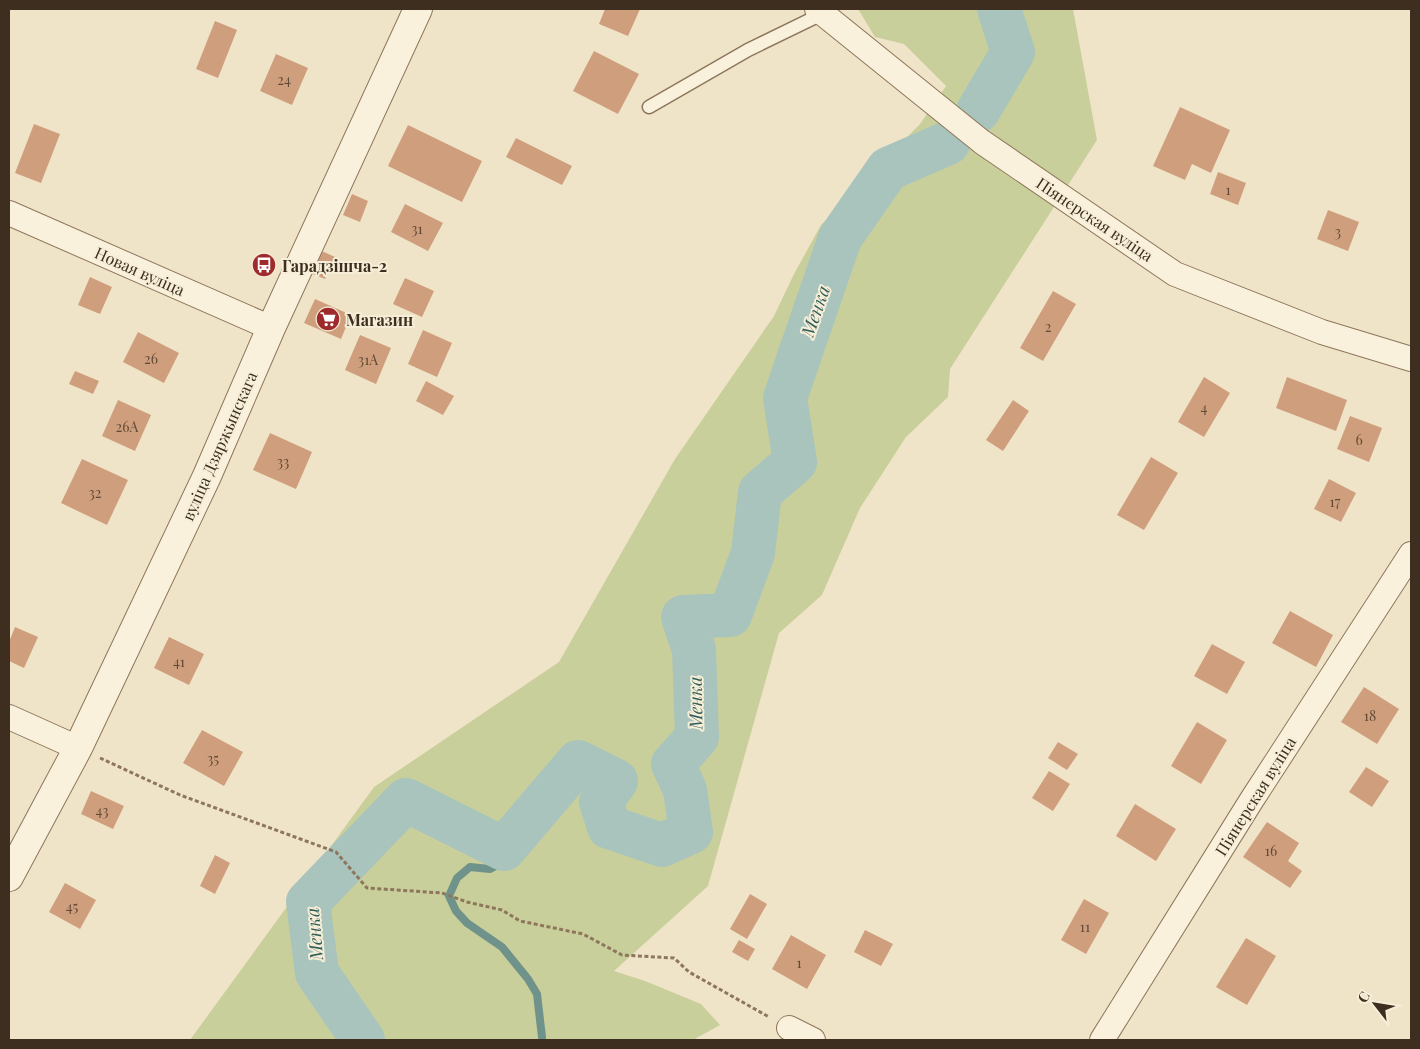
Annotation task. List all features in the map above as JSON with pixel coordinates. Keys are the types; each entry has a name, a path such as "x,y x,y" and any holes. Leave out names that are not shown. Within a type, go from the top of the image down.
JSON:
{"street":[{"name":"вуліца Дзяржынскага","path":"9,877 78,748 207,476 271,328 418,9"},
{"name":"Піянерская вуліца","path":"824,11 982,142 1175,274 1322,332 1411,359"},
{"name":"Новая вуліца","path":"9,214 271,328"},
{"name":"Піянерская вуліца","path":"1102,1040 1251,801 1411,554"},
{"path":"9,717 78,748"},
{"path":"789,1028 814,1040"}],"lane":[{"path":"649,107 748,50 824,11"}],"path":[{"path":"78,748 180,795 336,852 366,888 442,893 467,902 502,910 520,921 583,934 622,955 674,958 689,972 789,1028"}],"green space":[{"path":"858,9 1073,9 1097,140 950,369 948,397 906,437 860,508 822,595 779,633 708,886 614,971 645,981 701,1004 720,1025 693,1040 190,1040 374,787 559,662 675,459 774,316 794,274 821,225 920,124 946,86 904,44 875,37"}],"building":[{"path":"605,9 640,9 628,36 599,24"},
{"path":"215,21 237,30 218,78 196,69"},
{"path":"594,51 639,74 618,114 573,91"},
{"path":"276,54 308,68 292,105 260,91"},
{"path":"1180,107 1230,130 1211,173 1192,164 1185,180 1153,166"},
{"path":"34,124 60,134 41,183 15,173"},
{"path":"408,125 482,161 462,202 388,166"},
{"path":"516,138 572,166 562,185 506,157"},
{"path":"1218,172 1246,183 1238,205 1210,194"},
{"path":"352,194 368,201 360,222 343,215"},
{"path":"405,204 443,223 428,251 391,232"},
{"path":"1328,210 1359,222 1348,251 1317,239"},
{"path":"315,248 335,257 325,279 305,271"},
{"path":"90,277 112,287 100,314 78,305"},
{"path":"405,278 434,291 422,317 393,304"},
{"path":"1053,291 1076,304 1043,361 1020,348"},
{"name":"Магазин","path":"315,299 351,315 341,339 304,323"},
{"path":"423,330 452,343 437,377 408,364"},
{"path":"138,332 179,353 164,383 123,362"},
{"path":"360,335 391,348 376,384 345,370"},
{"path":"75,371 99,381 93,394 69,384"},
{"path":"1204,377 1230,393 1204,437 1178,422"},
{"path":"1287,377 1347,400 1336,431 1276,408"},
{"path":"426,381 454,396 443,415 416,401"},
{"path":"118,400 151,415 135,451 102,436"},
{"path":"1013,400 1029,411 1003,451 986,440"},
{"path":"1350,416 1382,428 1369,462 1337,449"},
{"path":"270,433 312,452 296,489 253,470"},
{"path":"1151,457 1178,473 1144,530 1117,515"},
{"path":"82,459 128,480 107,525 61,503"},
{"path":"1329,479 1356,493 1341,522 1314,509"},
{"path":"1290,611 1333,635 1316,667 1272,643"},
{"path":"15,627 38,637 24,668 9,661 9,642"},
{"path":"169,637 204,654 189,685 154,668"},
{"path":"1212,644 1245,662 1227,694 1194,676"},
{"path":"1364,687 1399,709 1377,744 1341,722"},
{"path":"1197,722 1227,740 1201,784 1171,766"},
{"path":"202,730 243,752 224,786 183,763"},
{"path":"1058,742 1078,754 1067,770 1048,758"},
{"path":"1366,767 1389,781 1372,807 1349,792"},
{"path":"1049,771 1070,784 1053,811 1032,798"},
{"path":"91,791 124,806 113,829 81,814"},
{"path":"1135,804 1176,829 1156,861 1116,836"},
{"path":"1267,822 1299,843 1288,861 1302,871 1290,888 1243,857"},
{"path":"215,855 230,863 215,894 200,886"},
{"path":"65,883 96,900 80,929 49,912"},
{"path":"750,894 767,904 747,939 730,929"},
{"path":"1084,899 1109,913 1086,954 1061,940"},
{"path":"865,930 893,944 881,966 854,952"},
{"path":"791,935 826,955 807,989 772,969"},
{"path":"1246,938 1276,956 1247,1005 1216,987"},
{"path":"739,940 755,949 748,961 732,952"}],"waterway":[{"name":"Менка","path":"978,111 1013,52 999,9"},
{"name":"Менка","path":"363,1040 317,973 308,902 406,800 504,849 578,762 616,781 601,802 609,827 662,845 691,832 685,790 673,764 697,737 694,650 683,617 730,615 753,553 760,492 795,462 785,398 840,238 888,169 948,143"},
{"path":"504,849 505,861 490,869 470,867 457,878 449,896 456,911 467,923 502,947 528,979 537,994 542,1037"}],"place":[{"name":"Гарадзішча-2","path":"264,265"},
{"name":"Магазин","path":"328,319"}]}
